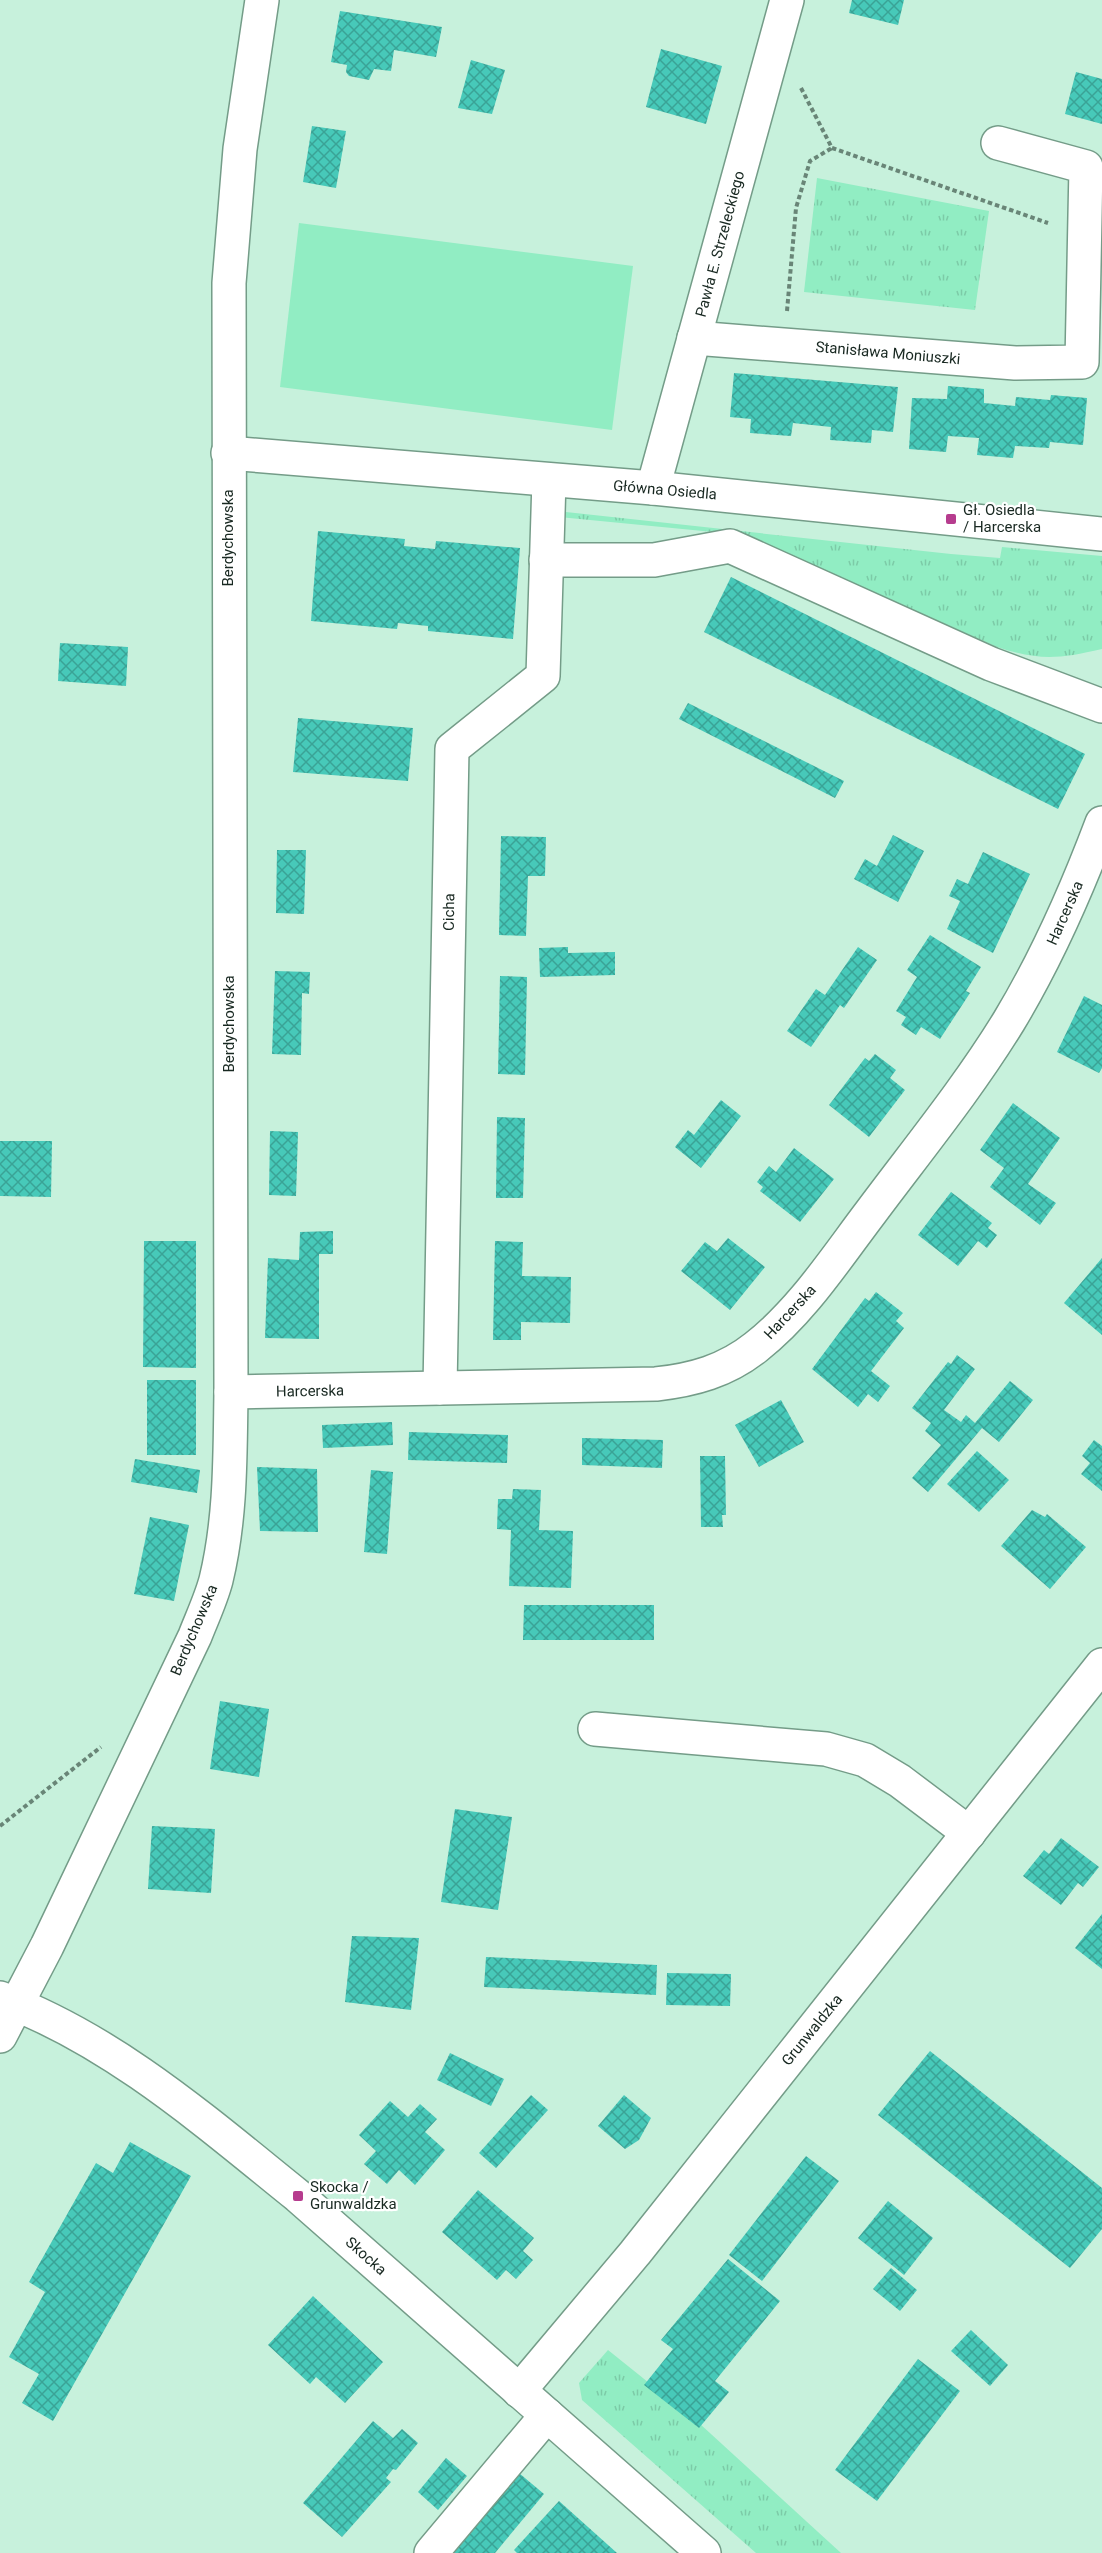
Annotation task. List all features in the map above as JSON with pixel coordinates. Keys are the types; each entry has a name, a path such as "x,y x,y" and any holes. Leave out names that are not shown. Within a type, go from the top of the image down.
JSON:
{"street":[{"name":"Berdychowska","path":"0,2036 9,2001 195,1636 215,1582 226,1530 230,1485 231,1392 229,283 240,149 262,0"},
{"name":"Pawła E. Strzeleckiego","path":"652,488 787,0"},
{"path":"999,143 1086,166 1085,236"},
{"name":"Stanisława Moniuszki","path":"694,338 1015,363 1083,363 1085,236"},
{"name":"Główna Osiedla","path":"228,453 652,488 1102,534"},
{"name":"Cicha","path":"440,1388 452,749 543,676 549,480"},
{"path":"546,560 654,560 730,546 991,664 1102,706"},
{"name":"Harcerska","path":"231,1392 656,1384 690,1380 722,1369 756,1348 790,1316 828,1269 967,1085 1009,1021 1049,949 1076,892 1102,823"},
{"name":"Grunwaldzka","path":"519,2391 635,2253 1102,1665"},
{"path":"595,1729 826,1749 865,1760 891,1776 969,1833"},
{"name":"Skocka","path":"9,2001 94,2044 187,2108 298,2196 704,2553"},
{"path":"431,2553 547,2415"}],"path":[{"path":"768,68 798,82 832,148 1085,236"},
{"path":"783,344 796,208 810,160 832,148"},
{"path":"0,1826 105,1743"}],"green space":[{"path":"817,178 989,211 975,310 804,292"},
{"path":"299,223 633,266 612,430 280,387"},
{"path":"566,512 951,554 1000,558 1002,547 1102,556 1102,649 1049,657 1012,652 744,535 559,517"},
{"path":"608,2350 699,2423 841,2553 756,2553 582,2400 579,2383"}],"building":[{"path":"852,0 904,0 898,25 849,13"},
{"path":"340,11 442,27 436,57 394,50 391,71 374,69 369,80 349,76 346,72 347,65 331,62"},
{"path":"661,49 722,66 706,124 646,107"},
{"path":"471,60 505,70 492,114 458,108"},
{"path":"1076,72 1102,79 1102,124 1065,114"},
{"path":"312,126 346,131 336,188 303,182"},
{"path":"734,373 898,387 893,432 872,430 871,443 830,440 831,427 793,423 791,436 750,433 751,419 730,417"},
{"path":"948,386 984,389 984,403 1015,406 1016,397 1050,400 1051,395 1087,398 1083,445 1050,442 1049,448 1015,446 1013,458 977,455 979,438 948,436 946,452 909,449 912,398 947,399"},
{"path":"318,531 405,539 404,546 435,549 436,541 520,548 513,639 428,631 428,626 398,623 397,629 311,621"},
{"path":"731,577 1085,754 1058,809 704,632"},
{"path":"60,643 128,647 126,686 58,681"},
{"path":"688,703 844,781 835,798 679,719"},
{"path":"298,718 413,728 408,781 293,772"},
{"path":"893,835 924,851 898,902 854,879 865,859 877,866"},
{"path":"501,836 546,837 545,876 528,876 526,936 499,935"},
{"path":"277,850 306,850 304,914 276,913"},
{"path":"983,852 1030,874 993,953 947,929 960,901 949,896 957,879 968,884"},
{"path":"930,935 981,967 966,991 970,993 940,1039 921,1027 916,1035 901,1025 906,1017 896,1011 917,977 907,970"},
{"path":"568,947 568,953 615,952 615,975 540,977 539,948"},
{"path":"858,947 877,960 844,1008 840,1005 811,1047 787,1031 816,989 825,995"},
{"path":"275,971 310,972 309,994 302,993 301,1055 272,1054"},
{"path":"500,976 527,977 525,1075 498,1074"},
{"path":"1084,996 1102,1005 1102,1068 1099,1073 1057,1052"},
{"path":"875,1054 896,1070 890,1078 905,1090 869,1137 829,1105 865,1058 869,1061"},
{"path":"721,1100 741,1116 701,1168 675,1147 688,1130 694,1135"},
{"path":"1013,1103 1060,1138 1028,1184 1056,1203 1040,1225 990,1187 1004,1168 980,1150"},
{"path":"497,1117 525,1118 523,1198 496,1198"},
{"path":"270,1131 298,1132 296,1196 269,1195"},
{"path":"0,1141 52,1141 51,1197 0,1196"},
{"path":"794,1148 834,1179 800,1222 760,1191 763,1187 757,1182 769,1166 776,1172"},
{"path":"951,1192 992,1223 988,1228 997,1235 987,1248 978,1241 958,1266 918,1235"},
{"path":"333,1231 333,1254 319,1254 319,1339 265,1338 268,1258 299,1260 300,1232"},
{"path":"728,1238 765,1267 730,1310 681,1271 705,1242 717,1251"},
{"path":"144,1241 196,1241 196,1368 143,1367"},
{"path":"495,1241 523,1242 522,1276 571,1277 570,1323 521,1322 521,1340 493,1340"},
{"path":"1102,1258 1102,1335 1064,1303"},
{"path":"876,1292 903,1313 896,1321 904,1328 871,1371 890,1386 878,1402 868,1394 858,1407 812,1369 865,1298 869,1301"},
{"path":"957,1355 975,1369 944,1410 961,1422 966,1415 975,1423 1010,1381 1033,1400 999,1442 982,1428 928,1492 912,1478 941,1445 925,1431 931,1423 912,1408 948,1362 951,1364"},
{"path":"147,1380 196,1380 196,1455 147,1455"},
{"path":"781,1400 804,1442 759,1467 735,1425"},
{"path":"392,1422 393,1445 323,1448 322,1425"},
{"path":"409,1432 508,1435 507,1463 408,1460"},
{"path":"582,1438 663,1440 662,1468 582,1465"},
{"path":"1094,1440 1102,1446 1102,1491 1081,1474 1090,1463 1082,1456"},
{"path":"977,1451 1009,1480 979,1512 947,1484"},
{"path":"700,1456 725,1456 726,1515 722,1515 723,1527 701,1527"},
{"path":"135,1459 200,1470 197,1493 131,1482"},
{"path":"257,1467 317,1469 318,1532 260,1531"},
{"path":"371,1470 393,1472 387,1554 364,1552"},
{"path":"513,1489 541,1490 539,1530 573,1531 571,1588 509,1586 511,1530 497,1529 498,1499 512,1499"},
{"path":"1032,1510 1045,1517 1047,1514 1086,1547 1050,1589 1001,1546"},
{"path":"150,1517 189,1525 174,1601 134,1594"},
{"path":"524,1605 654,1605 654,1640 523,1640"},
{"path":"220,1701 269,1709 259,1777 210,1769"},
{"path":"455,1809 512,1817 498,1910 441,1902"},
{"path":"152,1826 215,1829 211,1893 148,1889"},
{"path":"1061,1838 1099,1867 1083,1887 1078,1883 1061,1905 1023,1876 1044,1850 1049,1854"},
{"path":"1102,1914 1102,1969 1075,1948"},
{"path":"352,1936 419,1938 411,2010 345,2002"},
{"path":"486,1957 657,1965 656,1995 484,1987"},
{"path":"667,1973 731,1974 730,2006 666,2005"},
{"path":"930,2051 1102,2188 1102,2229 1070,2268 878,2115"},
{"path":"450,2053 504,2079 491,2106 437,2080"},
{"path":"531,2095 548,2110 496,2168 479,2153"},
{"path":"624,2095 651,2118 639,2140 625,2149 598,2126"},
{"path":"390,2101 408,2117 420,2104 437,2119 425,2132 445,2150 415,2185 399,2170 387,2184 364,2164 376,2151 359,2135"},
{"path":"130,2142 191,2176 53,2421 22,2403 39,2374 9,2357 45,2292 29,2282 96,2163 113,2173"},
{"path":"806,2156 839,2181 762,2281 729,2255"},
{"path":"478,2190 534,2238 523,2251 533,2260 516,2279 506,2270 497,2280 442,2232"},
{"path":"888,2201 933,2238 904,2275 858,2238"},
{"path":"728,2259 780,2301 715,2381 729,2392 699,2428 644,2385 673,2349 661,2340"},
{"path":"891,2268 917,2290 900,2311 873,2289"},
{"path":"313,2296 383,2362 345,2403 316,2377 310,2384 268,2345"},
{"path":"971,2330 1008,2365 990,2386 951,2351"},
{"path":"918,2359 960,2391 877,2501 835,2470"},
{"path":"373,2421 393,2438 402,2429 418,2443 396,2470 393,2469 386,2478 391,2482 342,2537 303,2503"},
{"path":"446,2458 467,2476 438,2510 418,2492"},
{"path":"519,2473 544,2494 495,2553 452,2553"},
{"path":"559,2501 617,2553 517,2553 514,2550"}],"place":[{"name":"Gł. Osiedla / Harcerska","path":"951,519"},
{"name":"Skocka / Grunwaldzka","path":"298,2196"}]}
